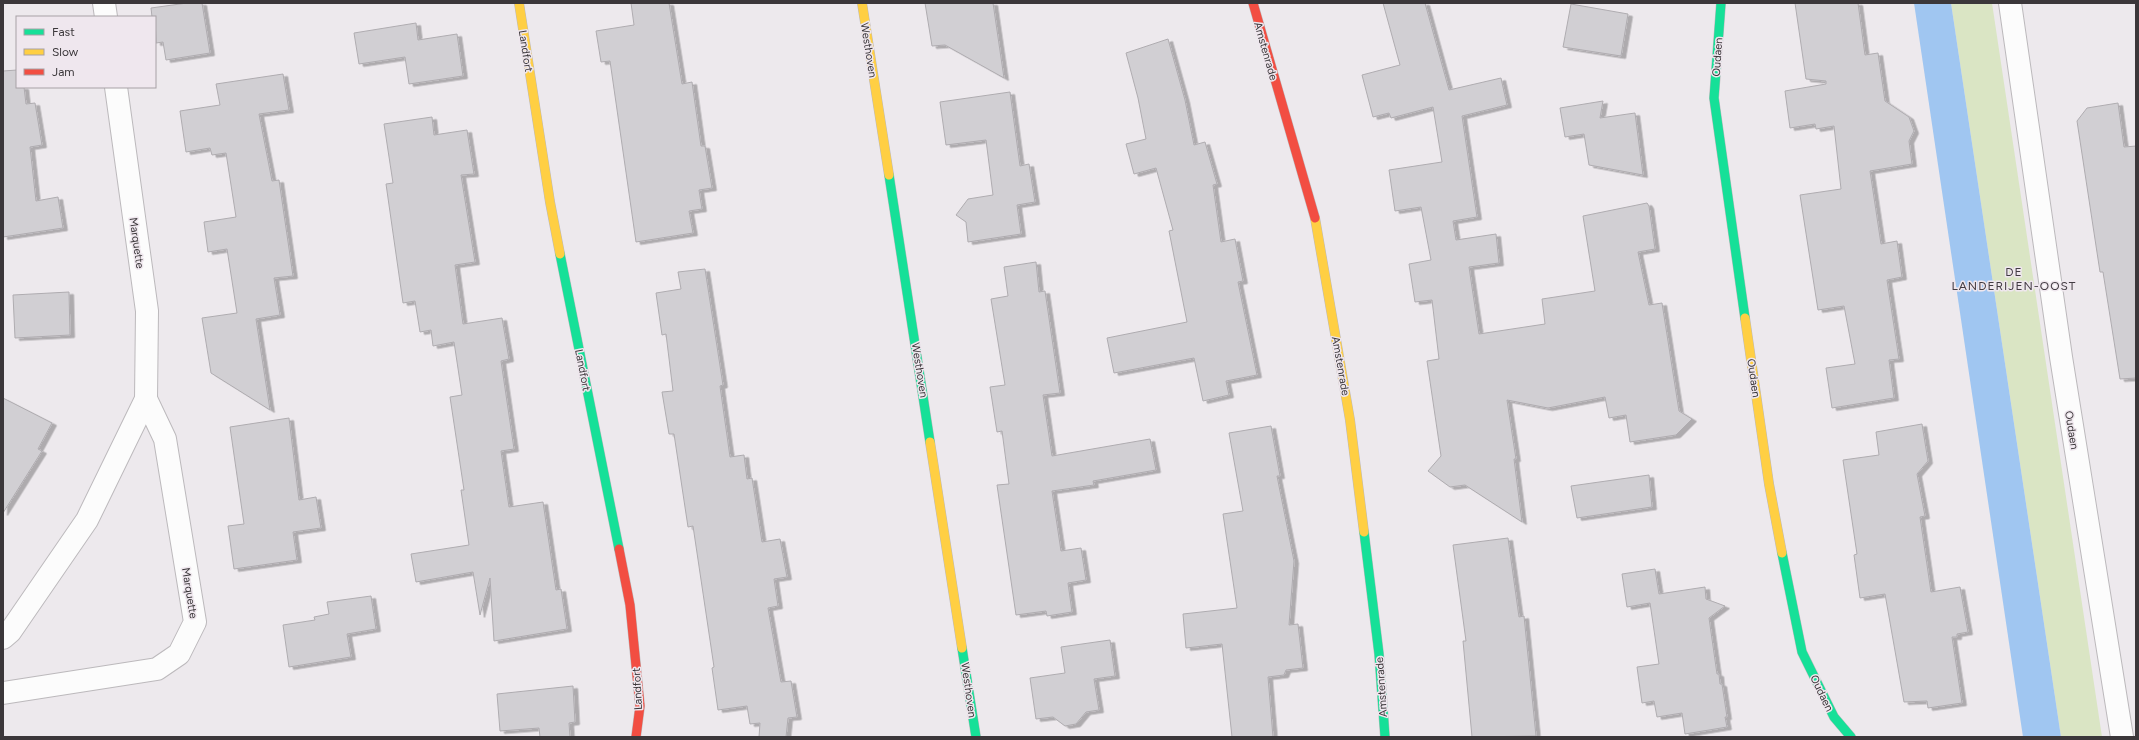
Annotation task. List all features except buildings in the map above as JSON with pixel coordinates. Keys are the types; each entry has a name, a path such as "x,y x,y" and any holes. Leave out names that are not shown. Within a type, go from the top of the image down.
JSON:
{"street":[{"path":"104,3 106,16"},
{"name":"Landfort","path":"519,3 550,202 630,605 640,706 636,737"},
{"name":"Westhoven","path":"862,3 976,737"},
{"name":"Amstenrade","path":"1253,3 1314,213 1350,420 1379,654 1385,737"},
{"name":"Oudaen","path":"1721,3 1714,98 1769,484 1802,652 1834,717 1851,737"},
{"name":"Oudaen","path":"2010,3 2061,357 2122,737"},
{"name":"Marquette","path":"3,693 157,669 179,654 195,622 165,439 146,399 146,310 116,88"},
{"name":"Marquette","path":"3,638 10,632 87,520 146,399"}],"green space":[{"path":"1951,3 1992,3 2102,737 2061,737"}],"water":[{"path":"1914,3 1951,3 2061,737 2023,737"}],"traffic: fast":[{"path":"1721,3 1714,98 1745,318"},
{"path":"889,175 930,442"},
{"path":"560,254 619,549"},
{"path":"1364,532 1379,654 1385,737"},
{"path":"1782,553 1802,652 1834,717 1851,737"},
{"path":"962,648 976,737"}],"traffic: slow":[{"path":"519,3 550,202 560,254"},
{"path":"862,3 889,175"},
{"path":"1315,218 1350,420 1364,532"},
{"path":"1745,318 1769,484 1782,553"},
{"path":"930,442 962,648"}],"traffic: jam":[{"path":"1253,3 1315,218"},
{"path":"619,549 630,605 640,706 636,737"}],"district":[{"name":"DE LANDERIJEN-OOST","path":"2014,279"}]}
